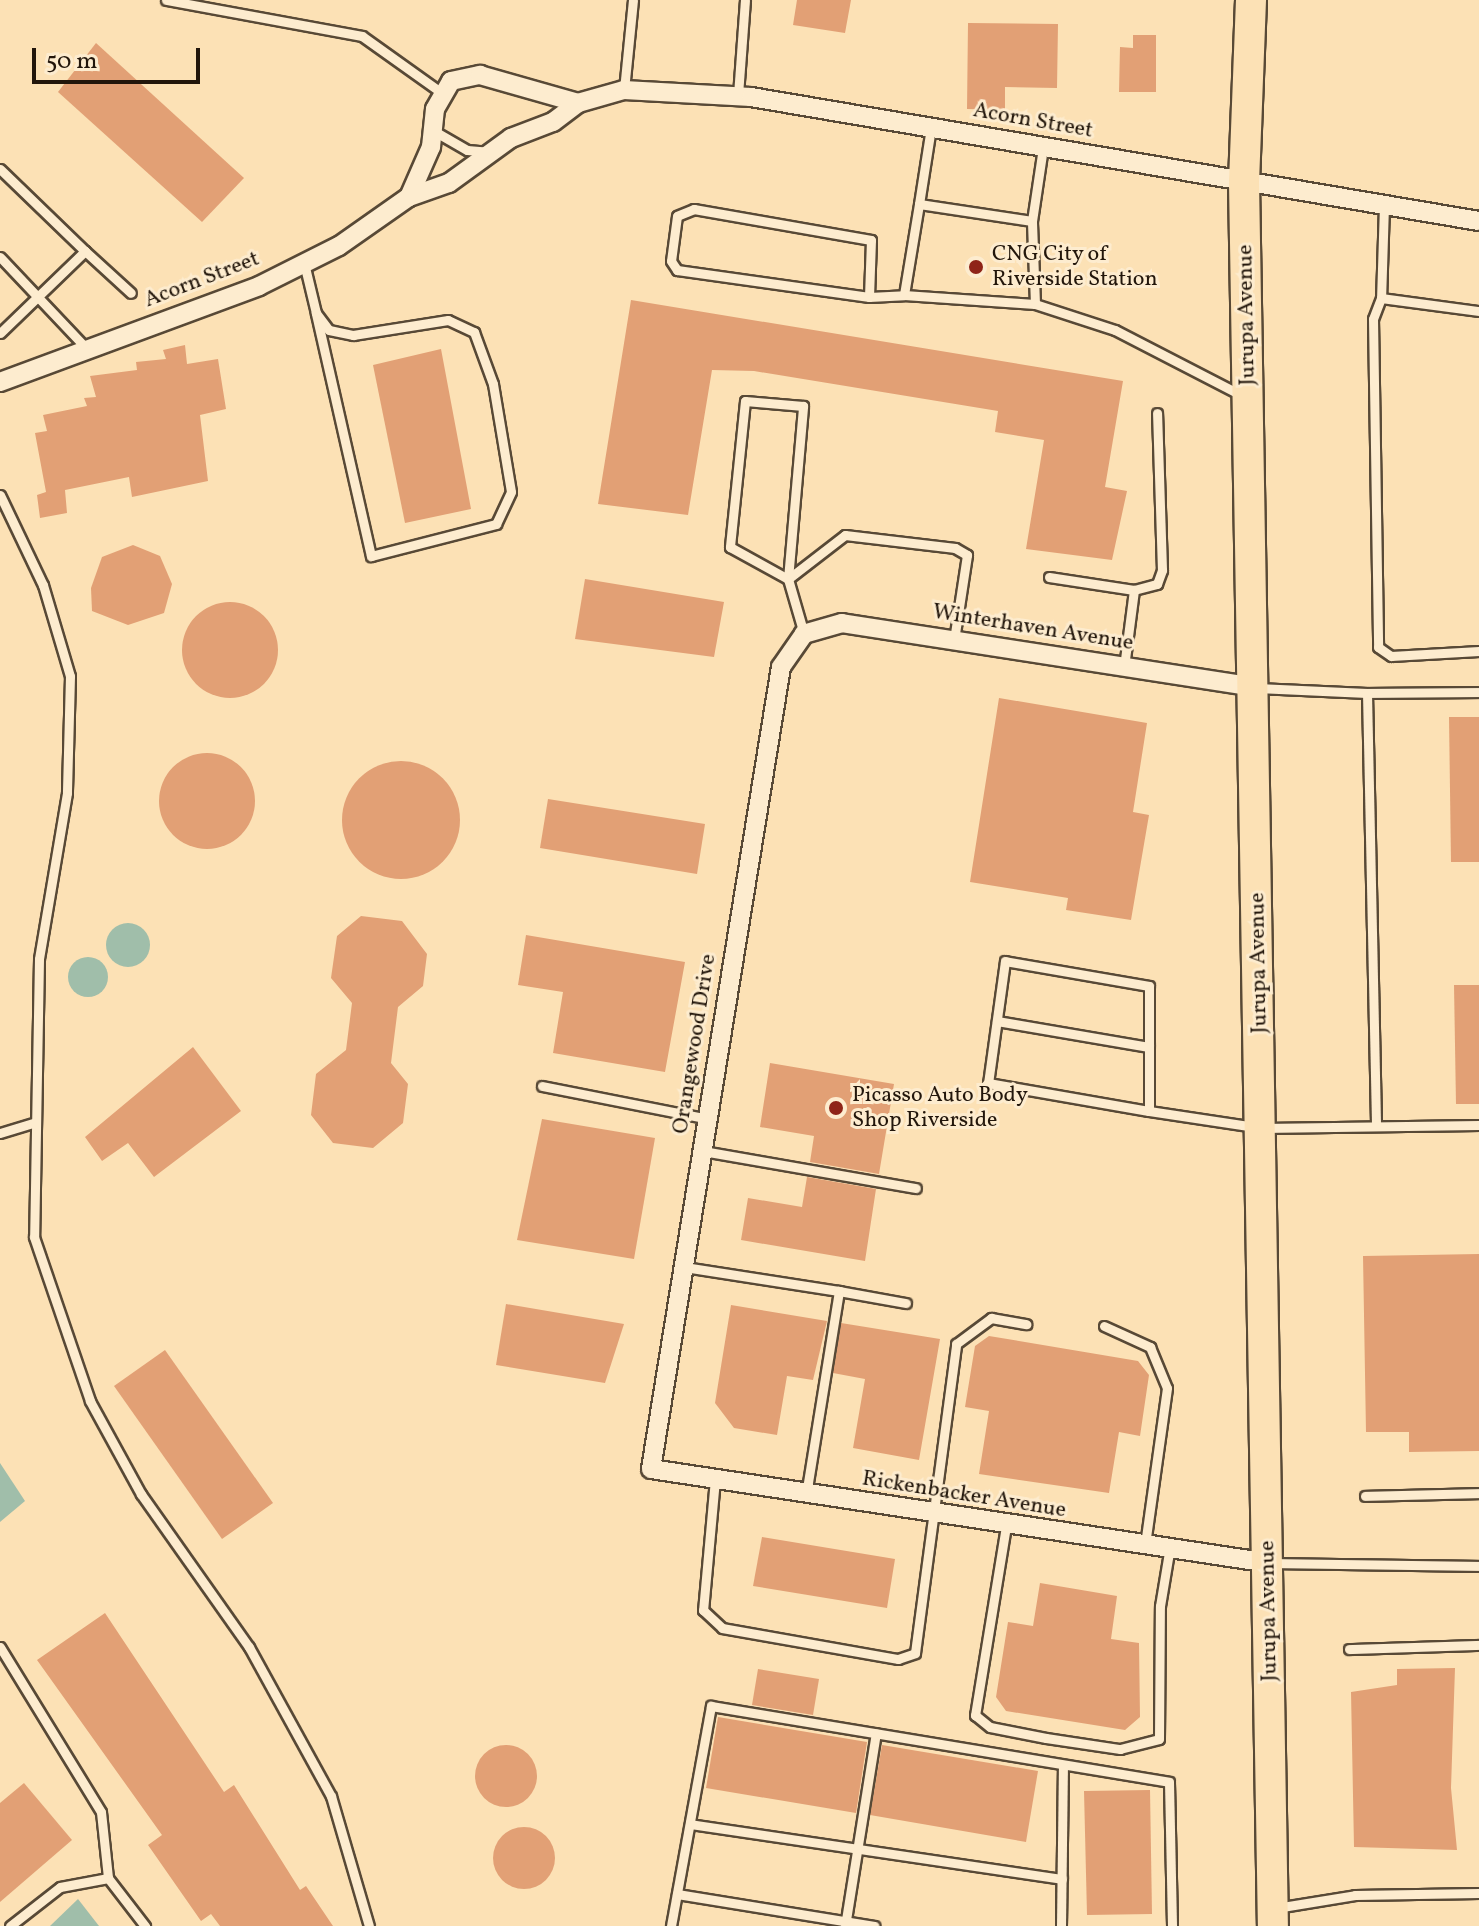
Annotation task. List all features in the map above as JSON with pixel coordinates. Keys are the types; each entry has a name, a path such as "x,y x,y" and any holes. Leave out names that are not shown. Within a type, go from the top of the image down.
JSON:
{"main road":[{"name":"Jurupa Avenue","path":"1251,0 1244,182 1255,687 1273,1917"}],"street":[{"path":"409,197 434,131 442,93 464,75 480,75 578,103"},
{"name":"Acorn Street","path":"0,382 304,263 409,197 449,183 488,152 578,103 624,90 738,95 1479,221"},
{"name":"Winterhaven Avenue","path":"804,634 842,623 1255,687"},
{"name":"Orangewood Drive","path":"651,1469 781,667 804,634"},
{"name":"Rickenbacker Avenue","path":"651,1469 1169,1552 1269,1563"}],"lane":[{"path":"166,0 362,36 442,93"},
{"path":"237,11 239,0"},
{"path":"624,90 633,0"},
{"path":"738,95 745,0"},
{"path":"904,295 931,127"},
{"path":"434,131 467,150 488,152"},
{"path":"1035,304 1032,221 1043,147"},
{"path":"0,169 131,293"},
{"path":"919,204 1032,221"},
{"path":"1384,205 1381,298 1373,319 1378,647 1391,656 1479,651"},
{"path":"869,297 871,240 694,209 677,216 671,261 677,270 869,297 904,295 1035,304 1115,330 1249,400"},
{"path":"0,333 42,297 85,251"},
{"path":"0,257 42,297 88,350"},
{"path":"304,263 371,556 496,524 511,492 493,384 474,332 433,320 353,335 329,330 316,313"},
{"path":"1381,298 1479,311"},
{"path":"788,579 730,547 745,401 803,406 788,579 804,634"},
{"path":"1049,577 1134,590 1157,584 1162,570 1157,413"},
{"path":"0,495 43,585 70,676 67,793 39,959 34,1237 90,1401 141,1494 249,1647 331,1796 369,1926"},
{"path":"788,579 845,535 955,548 967,555 954,640"},
{"path":"1124,667 1134,590"},
{"path":"1255,687 1367,693 1479,692"},
{"path":"1367,693 1376,1126"},
{"path":"1149,1111 1149,986 1005,961 988,1083 1149,1111 1262,1128 1479,1125"},
{"path":"997,1021 1149,1047"},
{"path":"542,1086 708,1119"},
{"path":"0,1133 35,1122"},
{"path":"703,1151 916,1188"},
{"path":"684,1267 906,1303"},
{"path":"806,1494 839,1291"},
{"path":"715,1479 703,1610 722,1628 898,1659 915,1653 956,1344 991,1318 1026,1324"},
{"path":"1104,1326 1150,1347 1167,1388 1145,1548"},
{"path":"1365,1496 1479,1493"},
{"path":"1006,1526 975,1715 990,1727 1046,1738 1120,1749 1159,1739 1160,1606 1169,1552"},
{"path":"1269,1563 1479,1566"},
{"path":"1349,1649 1479,1645"},
{"path":"0,1647 101,1812 108,1878 145,1926"},
{"path":"671,1926 711,1706 1169,1782 1172,1926"},
{"path":"846,1924 876,1733"},
{"path":"1061,1926 1063,1765"},
{"path":"690,1824 1062,1879"},
{"path":"10,1926 60,1887 108,1878"},
{"path":"1273,1917 1355,1895 1479,1893"},
{"path":"677,1894 846,1924 874,1926"}],"shaded area":[{"path":"128,923 143,930 150,945 143,960 128,967 113,960 106,945 113,930"},
{"path":"88,957 102,963 108,977 102,991 88,997 74,991 68,977 74,963"},
{"path":"0,1463 25,1501 0,1522"},
{"path":"78,1899 99,1926 50,1926"}],"building":[{"path":"797,0 851,0 845,33 793,25"},
{"path":"968,23 1058,24 1057,88 1005,87 1005,110 967,109"},
{"path":"1133,35 1156,35 1156,92 1119,92 1120,47 1133,48"},
{"path":"96,43 244,178 202,222 58,92"},
{"path":"631,300 1123,381 1105,487 1127,491 1112,560 1026,549 1044,440 995,432 998,411 754,371 712,370 688,515 598,504"},
{"path":"185,345 187,364 218,359 226,409 200,415 208,481 132,497 129,477 65,490 67,513 40,518 37,495 46,492 35,433 47,431 43,415 87,406 84,398 96,397 90,376 137,370 136,362 166,359 163,350"},
{"path":"441,349 471,509 405,523 373,365"},
{"path":"133,545 160,556 172,584 164,613 128,625 92,611 91,588 102,557"},
{"path":"585,579 724,602 714,657 575,639"},
{"path":"221,602 239,602 257,610 270,623 278,641 275,669 257,690 239,698 221,698 203,690 190,677 182,659 182,641 190,623 203,610"},
{"path":"999,698 1147,723 1133,812 1149,815 1131,920 1066,910 1068,898 970,882"},
{"path":"1449,717 1479,717 1479,862 1451,862"},
{"path":"207,753 225,757 241,767 251,783 255,801 251,819 241,835 225,845 207,849 189,845 173,835 163,819 159,801 163,783 173,767 189,757"},
{"path":"401,761 424,765 443,778 456,797 460,820 456,843 443,862 424,875 401,879 378,875 359,862 346,843 342,820 346,797 359,778 378,765"},
{"path":"548,799 705,824 697,874 540,848"},
{"path":"361,916 402,921 427,954 423,986 398,1007 391,1063 408,1084 403,1123 373,1148 333,1143 311,1115 316,1074 346,1050 352,1003 331,978 337,936"},
{"path":"526,935 685,962 665,1072 553,1053 563,992 518,985"},
{"path":"1454,985 1479,985 1479,1104 1456,1104"},
{"path":"193,1047 241,1111 154,1177 128,1143 102,1161 85,1137"},
{"path":"770,1063 894,1084 879,1174 810,1162 814,1136 760,1127"},
{"path":"542,1119 655,1138 634,1259 517,1240"},
{"path":"807,1177 876,1189 865,1261 741,1240 748,1198 802,1207"},
{"path":"1479,1254 1479,1451 1409,1452 1409,1432 1366,1432 1363,1256"},
{"path":"506,1304 624,1324 605,1383 496,1365"},
{"path":"731,1305 827,1321 813,1380 787,1376 777,1435 734,1428 715,1403"},
{"path":"841,1323 940,1339 919,1460 853,1448 865,1379 833,1373"},
{"path":"989,1336 1138,1361 1149,1375 1140,1436 1119,1432 1109,1493 979,1474 989,1411 965,1407 975,1346"},
{"path":"165,1350 273,1503 222,1539 114,1386"},
{"path":"762,1537 895,1559 887,1608 753,1586"},
{"path":"1040,1583 1117,1596 1111,1639 1139,1643 1140,1717 1125,1730 1006,1711 996,1697 1008,1622 1033,1626"},
{"path":"105,1613 224,1792 234,1785 300,1890 306,1886 333,1926 220,1926 211,1914 201,1921 148,1845 162,1835 37,1660"},
{"path":"1455,1668 1451,1788 1457,1850 1354,1847 1351,1692 1397,1685 1397,1669"},
{"path":"758,1669 819,1679 813,1715 752,1705"},
{"path":"718,1717 867,1742 856,1813 706,1788"},
{"path":"506,1745 518,1747 528,1754 535,1764 535,1788 528,1798 518,1805 506,1807 494,1805 484,1798 477,1788 475,1776 477,1764 484,1754 494,1747"},
{"path":"882,1745 1038,1771 1026,1842 870,1815"},
{"path":"24,1783 72,1840 0,1902 0,1803"},
{"path":"1150,1790 1152,1914 1087,1915 1084,1791"},
{"path":"524,1827 536,1829 546,1836 553,1846 553,1870 546,1880 536,1887 524,1889 512,1887 502,1880 495,1870 493,1858 495,1846 502,1836 512,1829"}],"place":[{"name":"CNG City of Riverside Station","path":"976,267"},
{"name":"Picasso Auto Body Shop Riverside","path":"836,1108"}]}
